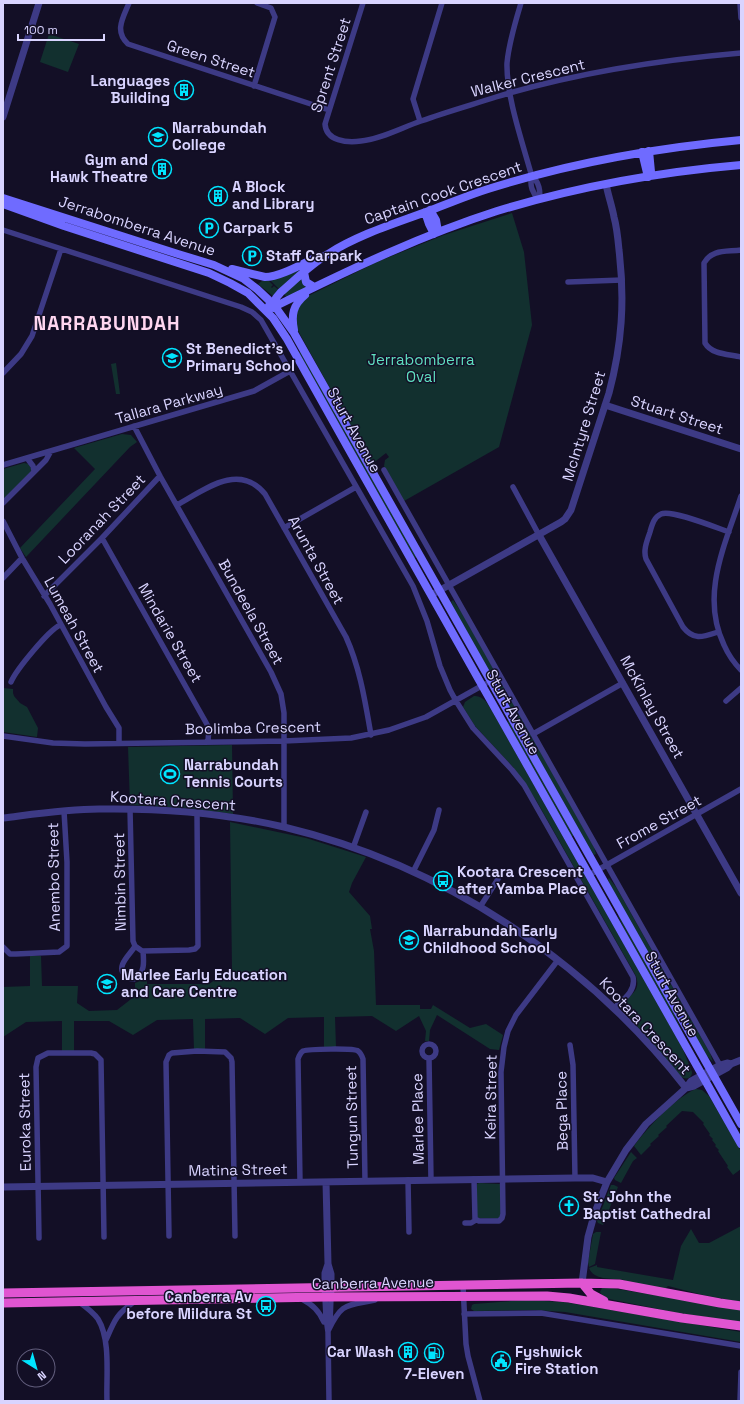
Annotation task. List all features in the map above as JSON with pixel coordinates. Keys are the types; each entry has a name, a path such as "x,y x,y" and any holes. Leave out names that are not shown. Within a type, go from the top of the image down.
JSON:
{"highway":[{"path":"556,1296 568,1293 582,1284 589,1292 600,1299 617,1306"},
{"path":"600,1299 597,1292 603,1284"},
{"name":"Canberra Avenue","path":"3,1304 300,1298 328,1293 463,1286 619,1284 741,1306"},
{"name":"Canberra Avenue","path":"3,1293 328,1293 394,1296 556,1296 682,1318 741,1326"}],"main road":[{"name":"Captain Cook Crescent","path":"274,305 276,298 304,272 320,259 346,244 488,189 570,167 645,152 741,140"},
{"path":"645,152 650,176"},
{"path":"261,305 280,304 379,256 436,233 498,211 606,184 650,176 741,165"},
{"name":"Jerrabomberra Avenue","path":"3,198 215,265 244,279 257,289"},
{"name":"Jerrabomberra Avenue","path":"3,204 64,226 220,277 238,287 253,299"},
{"path":"428,211 436,220 436,233"},
{"path":"149,244 149,249 153,254"},
{"path":"215,265 270,277 346,244"},
{"path":"304,272 306,282 314,287"},
{"path":"294,333 292,318 294,308 299,300 314,287"},
{"name":"Sturt Avenue","path":"257,289 274,305 294,333 741,1124"},
{"name":"Sturt Avenue","path":"253,299 273,318 304,369 741,1144"},
{"path":"274,305 275,316 292,342 304,369"},
{"path":"682,1318 741,1329"}],"street":[{"path":"3,117 39,3"},
{"name":"Green Street","path":"129,3 120,33 123,40 128,44 329,110"},
{"path":"254,86 275,17 271,8 257,3"},
{"name":"Sprent Street","path":"328,134 325,124 364,3"},
{"path":"420,121 413,99 442,3"},
{"path":"521,3 509,43 507,64 510,94 532,177 536,180 540,194 539,200"},
{"path":"740,3 741,18"},
{"name":"Walker Crescent","path":"328,134 339,140 360,141 376,138 420,121 538,86 602,72 671,61 741,54"},
{"name":"McIntyre Street","path":"431,596 561,522 571,510 614,375 620,336 623,299 622,280 614,218 606,184"},
{"path":"3,230 61,249 32,336 21,354 3,372"},
{"name":"Sturt Avenue","path":"61,249 246,309 252,312 262,322 413,586 427,621 440,666 456,701 473,728 524,785 633,976 634,985 632,991 614,1008"},
{"path":"741,250 714,253 708,256 704,263 705,343 708,348 715,352 741,357"},
{"path":"568,282 622,280"},
{"name":"Tallara Parkway","path":"3,465 254,391 290,371"},
{"name":"Stuart Street","path":"605,405 741,449"},
{"name":"Bundeela Street","path":"134,426 160,476 272,672 282,694 284,713 284,827"},
{"path":"3,503 46,460 51,451"},
{"path":"27,458 34,466 34,471"},
{"name":"Sturt Avenue","path":"384,470 722,1068"},
{"name":"Looranah Street","path":"44,596 102,538 160,476"},
{"name":"Arunta Street","path":"177,505 220,482 234,479 247,480 258,485 265,494 346,637 353,653 361,680 371,735"},
{"path":"284,528 356,487"},
{"path":"513,487 539,535"},
{"path":"741,496 716,576 713,597 714,616 718,632 727,652 741,670"},
{"path":"718,632 698,637 688,633 683,627 649,566 644,554 653,522 657,517 664,513 676,514 729,532"},
{"name":"Lumeah Street","path":"3,521 22,558 50,604 60,625 119,728 119,742"},
{"name":"McKinlay Street","path":"539,535 741,893"},
{"name":"Mindarie Street","path":"102,538 209,728 208,741"},
{"path":"3,578 22,558"},
{"path":"11,682 21,666 60,625"},
{"name":"Boolimba Crescent","path":"3,736 85,744 119,742 284,741 351,738 371,735 414,722 426,717 491,681"},
{"path":"533,734 623,683"},
{"path":"726,701 741,688"},
{"name":"Frome Street","path":"589,875 741,789"},
{"name":"Kootara Crescent","path":"3,818 64,811 99,809 158,810 197,813 227,816 284,827 353,848 413,872 480,906 503,920 558,960 614,1008 686,1088"},
{"name":"Nimbin Street","path":"130,810 133,941 138,950 143,951"},
{"path":"413,872 434,830 439,810"},
{"name":"Anembo Street","path":"3,947 10,954 16,954 59,952 67,946 67,862 64,811"},
{"path":"353,848 366,812"},
{"path":"135,946 122,964 123,973 127,977 134,979 141,974 143,970 143,951 189,950 195,949 198,946 197,813"},
{"path":"480,906 498,879"},
{"name":"Keira Street","path":"503,1178 501,1072 505,1042 519,1010 558,960"},
{"name":"Bega Place","path":"570,1045 573,1065 575,1178"},
{"name":"Tungun Street","path":"300,1182 298,1056 306,1050 356,1050 360,1053 363,1059 366,1181"},
{"path":"169,1236 166,1062 169,1055 172,1053 220,1051 225,1052 232,1062 235,1236"},
{"name":"Euroka Street","path":"38,1187 36,1062 42,1055 54,1053 91,1053 95,1054 100,1060 103,1186"},
{"name":"Marlee Place","path":"429,1058 431,1180"},
{"path":"582,1284 586,1248 591,1225 607,1182 623,1155 640,1131 686,1088 693,1087 703,1078 722,1068 727,1063 731,1064 741,1060"},
{"path":"466,1223 471,1223 476,1220 498,1221 502,1218 503,1178"},
{"name":"Matina Street","path":"3,1187 503,1178 591,1178 607,1182"},
{"path":"474,1179 474,1216 476,1220"},
{"path":"408,1180 409,1232"},
{"path":"326,1182 328,1264 325,1273 331,1318 328,1332 329,1401"},
{"path":"103,1186 104,1237"},
{"path":"38,1187 39,1238"},
{"path":"463,1286 468,1356 480,1401"},
{"path":"328,1332 339,1311 346,1306 394,1296"},
{"path":"300,1298 314,1306 320,1312 328,1332"},
{"path":"106,1340 115,1319 124,1309 136,1301"},
{"path":"79,1302 97,1318 103,1329 106,1340 107,1401"},
{"path":"464,1314 541,1313 741,1346"},
{"path":"740,1401 741,1372"}],"green space":[{"path":"49,34 79,44 68,72 40,62"},
{"name":"Jerrabomberra Oval","path":"512,213 524,252 532,325 499,447 404,501 384,466 385,460 389,457 386,453 372,464 296,327 295,311 306,297 377,262 444,235"},
{"path":"299,270 298,273 280,290 269,279"},
{"path":"301,278 308,287 287,298 284,294"},
{"path":"262,281 269,281 273,285 271,287 272,288 274,286 279,290 273,296 258,284"},
{"path":"299,352 301,352 417,557 414,558"},
{"path":"116,363 120,394 116,394 111,364"},
{"path":"122,434 131,435 137,442 130,447 26,557 20,548 95,469 74,448"},
{"path":"24,463 29,464 32,471 3,501 3,469"},
{"path":"453,600 462,613 594,847 596,854 594,855 590,849 456,612 451,602"},
{"path":"3,688 13,689 14,696 20,703 27,707 38,728 37,737 3,732"},
{"path":"474,696 483,698 490,708 682,1047 692,1072 689,1078 681,1077 625,1012 625,1003 636,989 636,976 536,800 513,767 475,726 463,707 465,702"},
{"path":"509,721 574,835 571,837 506,722"},
{"path":"232,745 233,814 187,808 130,805 128,747"},
{"path":"230,822 306,838 366,857 352,883 349,892 370,916 372,929 370,929 374,951 376,1005 420,1005 420,1009 431,1009 433,1005 470,1028 486,1024 503,1035 499,1050 490,1049 437,1015 430,1030 429,1041 425,1041 426,1031 419,1016 396,1031 372,1016 335,1017 336,1047 324,1047 324,1017 288,1018 265,1034 240,1018 205,1019 205,1049 194,1050 193,1019 157,1020 133,1035 109,1021 74,1021 74,1051 62,1052 62,1021 26,1022 3,1037 3,987 30,986 30,956 41,956 42,986 78,986 77,1003 89,1011 117,1010 135,996 135,983 140,981 146,975 147,984 209,984 232,968"},
{"path":"609,878 616,887 710,1053 713,1062 706,1055 610,885"},
{"path":"619,915 669,1003 683,1033 681,1033 631,944 618,916"},
{"path":"696,1089 702,1090 709,1096 741,1151 741,1169 733,1175 718,1151 719,1150 715,1146 716,1145 712,1140 713,1139 703,1124 704,1123 693,1112 682,1111 666,1126 667,1127 641,1155 634,1146 654,1122 671,1106 680,1098"},
{"path":"631,1152 637,1158 633,1161 621,1183 614,1178"},
{"path":"477,1184 500,1184 501,1215 498,1219 477,1217"},
{"path":"611,1185 618,1187 603,1225 597,1221"},
{"path":"741,1226 741,1302 703,1295 668,1286 665,1289 626,1282 625,1280 599,1277 591,1272 589,1268 597,1265 597,1267 673,1280 681,1246 691,1229 699,1243 709,1243"},
{"path":"596,1232 601,1232 595,1264 589,1267 588,1262 593,1234"},
{"path":"602,1288 611,1288 741,1309 741,1322 678,1313 604,1298 600,1292"},
{"path":"525,1300 564,1302 741,1332 741,1342 565,1312 535,1310 474,1311 471,1309 472,1305 474,1304"}],"place":[{"name":"Languages Building","path":"184,90"},
{"name":"Narrabundah College","path":"158,137"},
{"name":"Gym and Hawk Theatre","path":"162,169"},
{"name":"A Block and Library","path":"218,196"},
{"name":"Carpark 5","path":"209,228"},
{"name":"Staff Carpark","path":"252,256"},
{"name":"St Benedict's Primary School","path":"172,358"},
{"name":"Narrabundah Tennis Courts","path":"170,774"},
{"name":"Kootara Crescent after Yamba Place","path":"443,881"},
{"name":"Narrabundah Early Childhood School","path":"409,940"},
{"name":"Marlee Early Education and Care Centre","path":"107,984"},
{"name":"St. John the Baptist Cathedral","path":"569,1206"},
{"name":"Canberra Av before Mildura St","path":"266,1306"},
{"name":"Car Wash","path":"408,1352"},
{"name":"7-Eleven","path":"434,1353"},
{"name":"Fyshwick Fire Station","path":"501,1361"}],"district":[{"name":"NARRABUNDAH","path":"107,323"}]}
